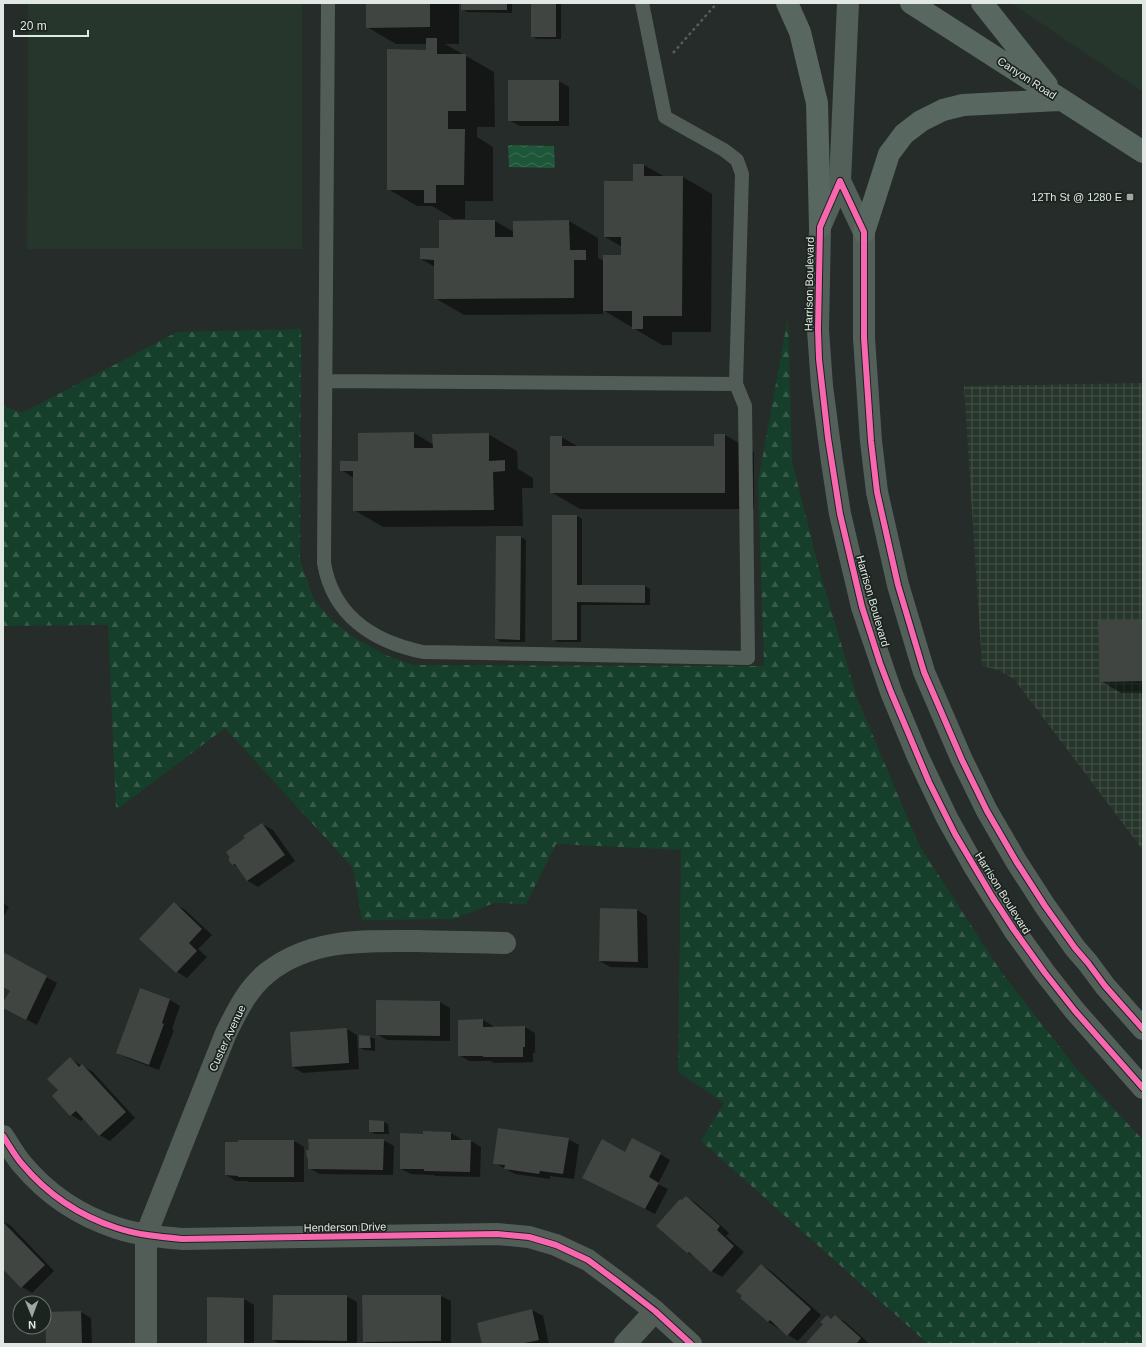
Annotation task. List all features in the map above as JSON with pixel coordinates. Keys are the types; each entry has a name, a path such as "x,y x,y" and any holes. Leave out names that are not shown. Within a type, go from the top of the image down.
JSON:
{"main road":[{"path":"787,3 800,32 818,103 820,227"},
{"name":"Harrison Boulevard","path":"848,3 840,181 820,227 818,330 821,379 840,514 862,607 891,692 929,782 955,834 993,898 1054,985 1143,1088"},
{"name":"Canyon Road","path":"911,3 1143,152"},
{"path":"982,3 1060,100"},
{"path":"864,232 888,154 904,134 921,121 943,110 963,104 1060,100"},
{"name":"Harrison Boulevard","path":"840,181 864,232 864,338 869,421 874,468 884,526 898,585 924,672 962,760 987,812 1016,861 1045,906 1075,948 1105,986 1143,1029"}],"street":[{"name":"Custer Avenue","path":"146,1344 146,1235 226,1033 250,990 266,974 285,961 307,950 335,944 366,941 505,943"},
{"name":"Henderson Drive","path":"3,1136 21,1163 51,1194 93,1219 118,1228 146,1235 183,1239 497,1234 529,1237 556,1245 588,1260 620,1283 655,1311 691,1344"},
{"path":"625,1344 655,1311"}],"lane":[{"path":"328,3 324,563 326,577 340,605 361,626 375,635 404,648 423,652 748,658 745,406 736,384 742,174 736,160 724,150 665,118 642,3"},
{"path":"326,382 736,384"}],"path":[{"path":"672,53 717,3"}],"shaded area":[{"path":"28,3 302,3 302,249 27,249"},
{"path":"1011,3 1143,3 1143,92"},
{"path":"1143,383 1143,850 1014,679 998,670 982,666 964,386"}],"green space":[{"path":"788,317 792,461 819,569 857,698 919,845 1002,973 1076,1068 1143,1140 1143,1344 928,1344 701,1141 724,1103 678,1072 681,850 556,844 526,904 494,903 454,919 362,920 353,868 225,728 116,810 108,625 3,626 3,406 22,413 177,332 301,329 300,560 313,598 332,621 355,638 388,656 413,665 764,666 758,482"}],"water":[{"path":"508,146 554,146 555,166 554,168 509,167"}],"building":[{"path":"366,3 430,3 430,27 366,28"},
{"path":"461,3 507,3 507,10 461,10"},
{"path":"531,3 556,3 556,37 531,37"},
{"path":"426,38 437,38 437,54 466,54 466,111 448,111 448,129 465,129 464,185 436,185 436,203 424,203 424,190 387,190 387,49 426,50"},
{"path":"508,80 559,80 559,121 508,121"},
{"path":"633,164 644,164 644,176 683,176 682,316 643,316 643,329 632,329 632,311 603,311 603,255 621,255 621,237 604,237 604,181 633,181"},
{"path":"439,220 495,220 495,237 513,237 513,221 569,220 570,250 586,250 586,260 574,260 574,298 434,299 434,260 420,259 420,248 439,248"},
{"path":"414,432 414,448 433,448 432,434 489,433 489,461 505,460 505,471 493,472 494,510 353,511 353,471 340,471 340,461 358,461 358,433"},
{"path":"714,434 725,434 725,493 550,493 550,436 562,436 562,446 714,446"},
{"path":"552,515 577,515 577,585 645,585 645,603 577,602 577,640 552,640"},
{"path":"496,536 521,536 520,640 495,639"},
{"path":"1143,620 1143,681 1100,682 1098,621"},
{"path":"262,823 285,855 247,881 235,864 232,865 226,852 245,838 243,836"},
{"path":"174,902 202,929 189,943 197,951 176,973 139,939"},
{"path":"600,908 637,909 638,962 599,961"},
{"path":"3,952 47,976 26,1020 3,1008 3,1002 10,991 3,987"},
{"path":"140,988 170,999 162,1023 164,1024 149,1065 116,1053"},
{"path":"376,1000 440,1001 440,1036 376,1035"},
{"path":"483,1019 483,1027 525,1026 525,1047 523,1047 523,1057 458,1056 458,1020"},
{"path":"347,1028 349,1063 292,1067 290,1032"},
{"path":"359,1035 370,1036 371,1048 359,1048"},
{"path":"70,1057 79,1067 82,1064 126,1112 99,1136 76,1111 70,1116 52,1096 58,1090 47,1079"},
{"path":"369,1120 384,1121 384,1132 369,1132"},
{"path":"498,1128 569,1138 563,1174 540,1171 539,1174 504,1169 505,1165 493,1164"},
{"path":"423,1131 451,1132 451,1140 471,1140 470,1172 400,1169 400,1133 423,1134"},
{"path":"632,1138 661,1153 649,1177 659,1183 645,1209 582,1178 602,1139 625,1152"},
{"path":"308,1139 384,1139 383,1170 308,1169 306,1150 309,1150"},
{"path":"238,1140 294,1140 294,1177 238,1177 225,1175 225,1142 238,1142"},
{"path":"686,1196 720,1226 717,1230 734,1246 711,1272 689,1252 687,1253 656,1226 680,1199 682,1200"},
{"path":"3,1222 45,1265 21,1288 3,1269"},
{"path":"761,1264 811,1309 787,1336 770,1320 768,1322 740,1298 742,1296 736,1291"},
{"path":"273,1295 347,1295 347,1341 272,1340"},
{"path":"362,1295 441,1295 441,1341 363,1342"},
{"path":"207,1297 244,1298 244,1344 207,1344"},
{"path":"532,1309 539,1340 520,1344 482,1344 477,1323"},
{"path":"81,1311 82,1344 46,1344 46,1335 52,1335 52,1312"},
{"path":"827,1315 831,1319 835,1315 861,1338 856,1344 805,1344 823,1324 820,1322"}],"cycle path":[{"path":"840,181 820,227 818,330 819,359 828,438 840,514 862,607 880,663 929,782 955,834 993,898 1045,973 1075,1011 1143,1088"},
{"path":"840,181 864,232 864,338 871,441 877,492 898,585 924,672 962,760 987,811 1016,861 1045,906 1075,948 1105,986 1143,1029"},
{"path":"3,1136 17,1158 32,1175 65,1203 103,1223 141,1234 183,1239 497,1234 529,1237 556,1245 588,1260 655,1311 691,1344"}],"place":[{"name":"12Th St @ 1280 E","path":"1130,197"}]}
